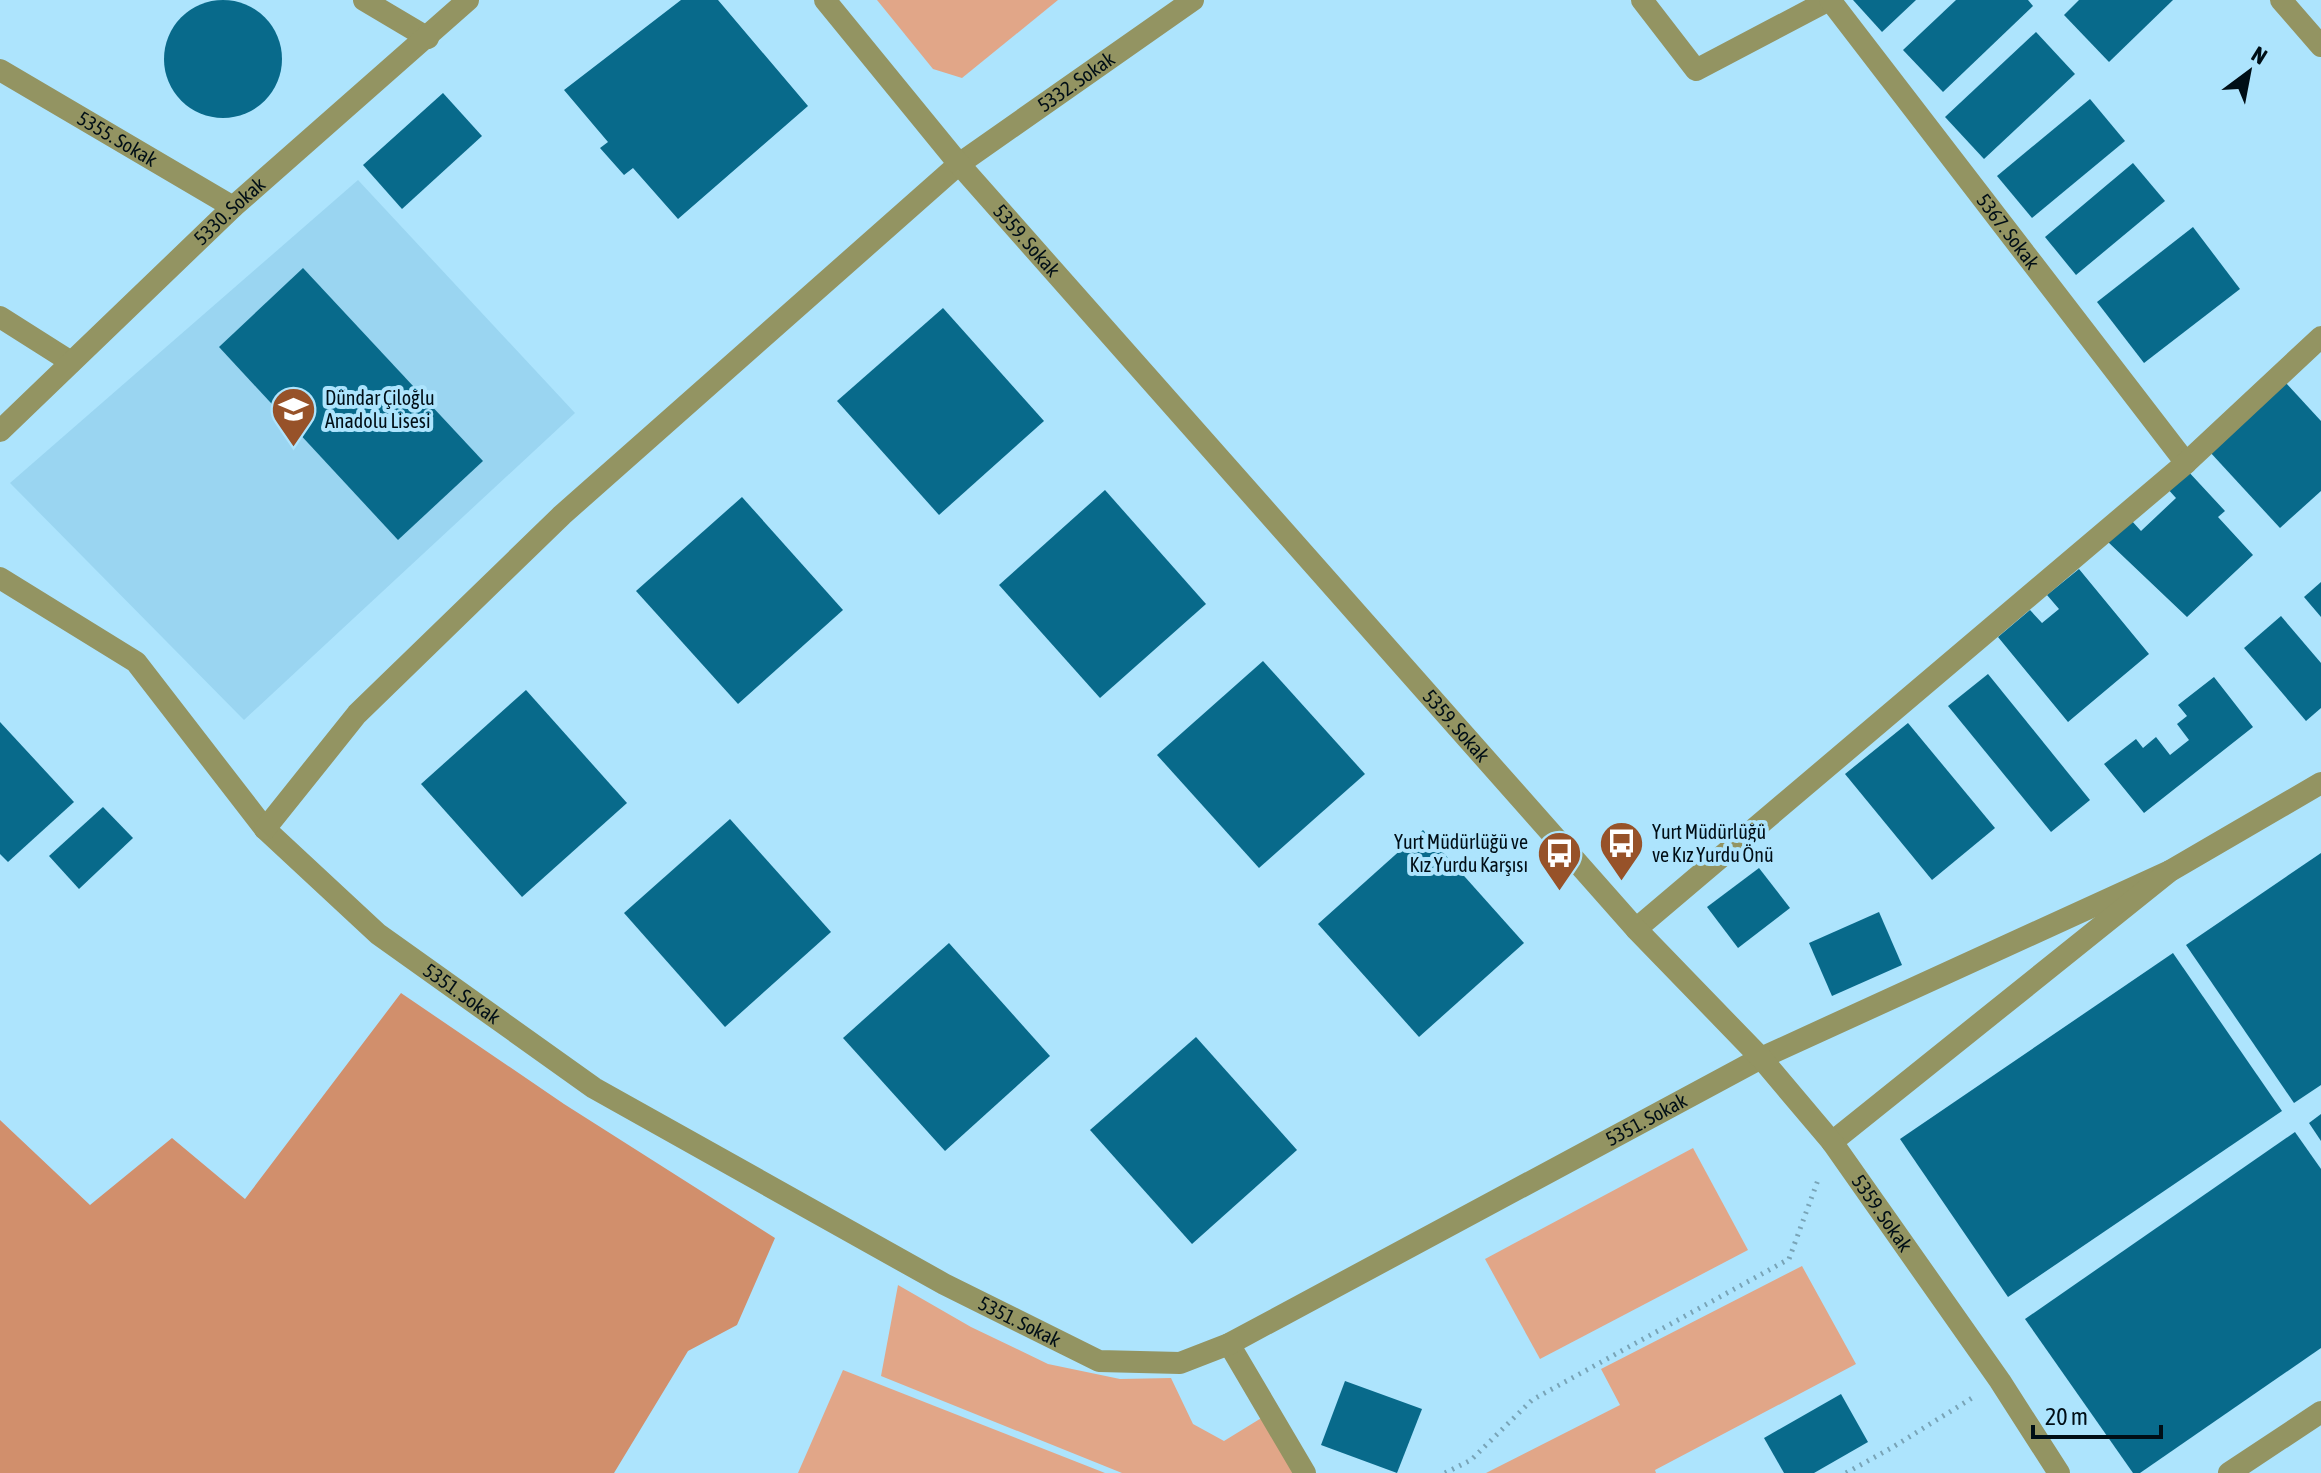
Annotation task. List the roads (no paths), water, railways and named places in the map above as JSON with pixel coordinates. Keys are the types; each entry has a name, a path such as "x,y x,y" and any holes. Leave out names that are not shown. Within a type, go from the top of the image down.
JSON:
{"street":[{"path":"364,0 428,38"},
{"name":"5330. Sokak","path":"0,431 233,207 468,0"},
{"name":"5359. Sokak","path":"825,0 959,164 1636,929 1761,1058 1832,1142 2000,1381 2059,1473"},
{"name":"5332. Sokak","path":"265,829 357,714 562,515 959,164 1193,0"},
{"name":"5367. Sokak","path":"1642,0 1696,70 1830,0 2186,463"},
{"path":"2281,0 2321,46"},
{"name":"5355. Sokak","path":"0,70 233,207"},
{"path":"0,317 71,362"},
{"path":"1636,929 2186,463 2321,337"},
{"name":"5351. Sokak","path":"0,578 136,662 265,829 378,934 594,1088 944,1284 1099,1361 1180,1363 1229,1344 1761,1058 2170,871"},
{"path":"1832,1142 2170,871 2321,783"},
{"path":"1229,1344 1305,1473"},
{"path":"2229,1473 2321,1412"}],"place":[{"name":"Dündar Çiloğlu Anadolu Lisesi","path":"294,448"},
{"name":"Yurt Müdürlüğü ve Kız Yurdu Önü","path":"1621,883"},
{"name":"Yurt Müdürlüğü ve Kız Yurdu Karşısı","path":"1559,893"}]}
